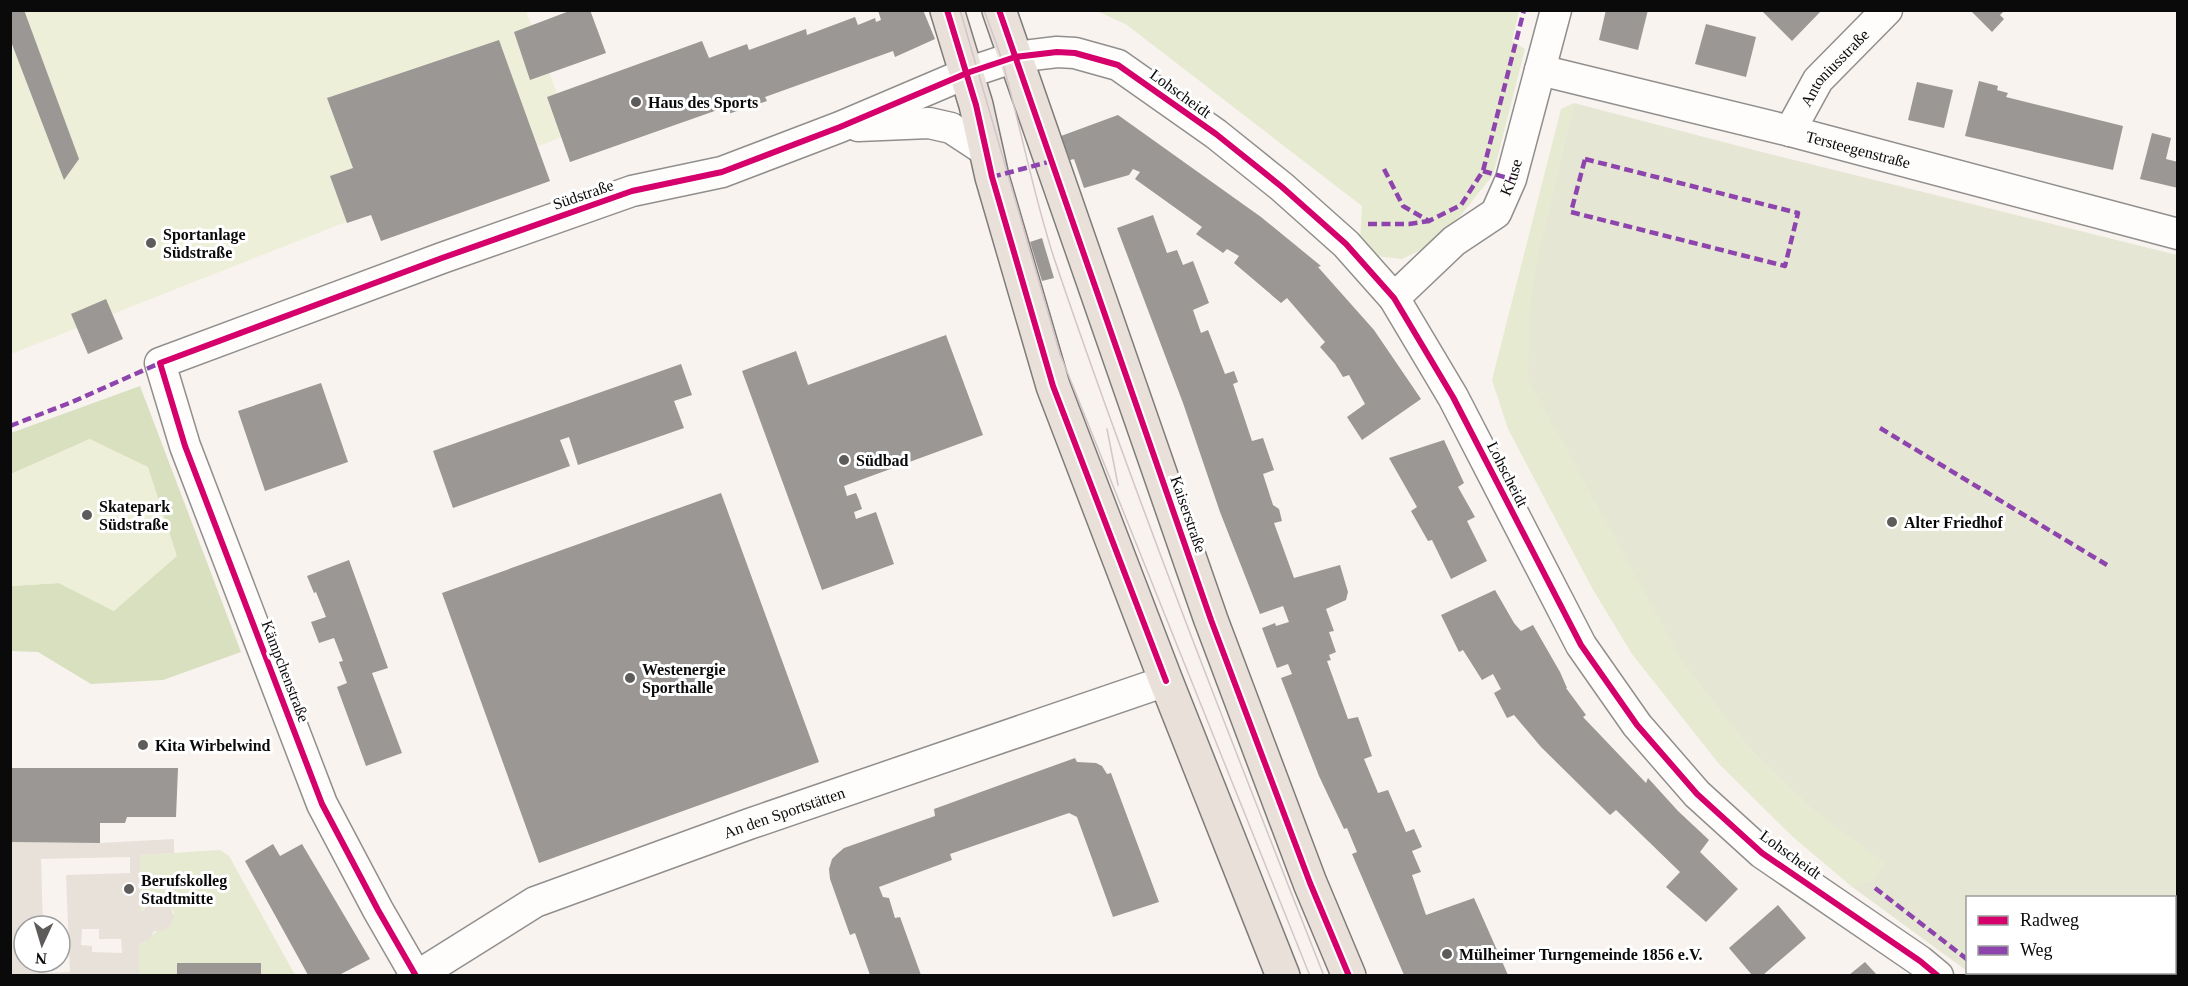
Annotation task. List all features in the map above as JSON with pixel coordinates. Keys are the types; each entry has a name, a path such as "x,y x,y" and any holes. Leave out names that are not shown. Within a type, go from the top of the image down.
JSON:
{"main road":[{"path":"947,10 967,73 1004,219 1053,386 1166,681 1283,975"},
{"name":"Kaiserstraße","path":"999,10 1211,620 1310,883 1349,975"}],"street":[{"name":"Kluse","path":"1394,298 1454,241 1496,213 1511,179 1556,10"},
{"name":"Antoniusstraße","path":"1790,131 1818,80 1887,10"},
{"name":"Lohscheidt","path":"1015,57 1058,52 1075,53 1118,65 1216,134 1282,187 1346,244 1394,298 1453,397 1581,645 1636,725 1697,794 1762,853 1938,975"},
{"name":"Südstraße","path":"160,363 442,258 632,191 722,172 840,127 967,73 1015,57"},
{"name":"Tersteegenstraße","path":"1540,70 1790,131 2178,234"},
{"name":"Südstraße","path":"840,127 929,123 951,128 986,151"},
{"name":"Kämpchenstraße","path":"160,363 185,446 322,804 378,910 417,975"},
{"name":"An den Sportstätten","path":"417,975 536,902 749,824 1166,681"}],"green space":[{"name":"Sportanlage Südstraße","path":"11,11 526,11 572,133 11,354"},
{"path":"1097,11 1519,11 1512,41 1525,49 1493,175 1461,215 1423,249 1402,259 1376,256 1360,243 1362,206 1127,25"},
{"path":"1574,103 1543,233 1685,666 1749,748 1816,813 1886,863 1872,880 1851,886 1793,837 1719,764 1632,654 1592,588 1508,429 1492,380 1561,109"},
{"name":"Alter Friedhof","path":"1574,103 2177,255 2177,975 1972,974 2176,974 2176,896 1966,896 1966,970 1851,886 1872,880 1885,863 1816,813 1749,748 1685,666 1528,379 1531,295 1543,233"},
{"path":"140,386 241,652 163,680 91,684 38,652 11,651 11,586 59,583 114,611 90,439 11,474 11,433"},
{"name":"Skatepark Südstraße","path":"90,439 148,467 177,556 114,611 59,583 11,586 11,474"},
{"path":"220,850 229,856 295,975 261,975 260,963 177,963 177,975 139,975 139,944 174,913 170,905 156,900 148,903 140,911 140,855"}],"shaded area":[{"path":"174,839 174,853 140,855 140,911 143,911 148,903 160,900 170,905 174,917 169,927 162,931 154,931 150,939 139,944 139,975 11,975 11,842 100,843","holes":["82,929 99,929 99,939 121,939 122,953 92,952 92,946 81,945"]}],"building":[{"path":"10,10 24,10 79,159 64,180 10,39"},
{"path":"572,10 590,10 606,53 530,80 514,32"},
{"path":"878,10 923,10 935,39 895,57 893,51 765,97 767,101 728,114 726,107 570,162 547,97 702,41 709,58 747,44 749,50 806,29 807,35 855,17 858,25 875,18 876,22 881,20"},
{"path":"1606,10 1648,10 1638,50 1599,40"},
{"path":"1761,10 1822,10 1792,41"},
{"path":"1970,10 2005,10 2000,15 2004,19 1992,32"},
{"path":"1706,24 1756,37 1746,77 1695,64"},
{"path":"499,40 550,181 381,241 371,215 347,223 330,176 353,168 327,98"},
{"path":"1979,81 1998,86 1997,90 2008,93 2006,97 2123,126 2113,170 1965,136"},
{"path":"1917,82 1953,90 1944,128 1908,120"},
{"path":"1118,115 1261,217 1321,266 1318,267 1374,330 1421,399 1362,440 1347,417 1365,404 1349,375 1343,377 1320,347 1325,342 1287,298 1281,303 1234,263 1239,256 1227,249 1223,253 1196,234 1202,227 1135,179 1140,172 1133,169 1129,175 1084,188 1074,159 1070,160 1061,136"},
{"path":"2152,133 2171,138 2166,159 2178,162 2178,188 2140,179"},
{"path":"1153,215 1167,253 1177,250 1183,265 1193,261 1209,303 1193,310 1201,333 1208,330 1225,374 1234,371 1238,382 1233,384 1252,441 1263,438 1274,470 1263,474 1273,505 1279,509 1282,521 1274,523 1294,578 1340,565 1348,592 1346,600 1326,609 1334,631 1329,632 1336,652 1329,655 1331,660 1327,661 1348,719 1358,717 1372,756 1364,759 1378,793 1388,790 1406,832 1414,829 1422,847 1412,851 1421,872 1412,875 1426,915 1474,898 1508,975 1404,975 1352,854 1357,852 1319,776 1281,678 1292,674 1288,664 1277,668 1262,628 1275,623 1276,626 1289,622 1283,606 1260,614 1220,512 1183,403 1117,228"},
{"path":"1042,238 1054,278 1042,281 1030,242"},
{"path":"106,299 123,339 88,354 71,314"},
{"name":"Südbad","path":"946,335 983,435 844,486 847,496 856,493 859,500 862,509 854,512 856,519 876,512 894,564 822,590 742,371 796,351 808,385"},
{"path":"681,364 692,395 674,401 684,428 578,465 569,437 560,440 570,466 453,508 433,451"},
{"path":"321,383 348,462 265,491 238,411"},
{"path":"1444,440 1464,483 1458,487 1475,517 1467,521 1487,561 1451,579 1432,540 1428,541 1411,511 1417,507 1389,458"},
{"name":"Westenergie Sporthalle","path":"721,493 819,762 539,863 442,593"},
{"path":"349,560 388,668 372,673 402,753 366,766 337,687 347,683 339,662 343,661 334,638 319,643 311,622 326,617 307,576"},
{"path":"1495,590 1521,631 1533,625 1560,672 1566,688 1586,715 1583,717 1646,783 1648,778 1709,840 1700,852 1738,889 1706,922 1666,887 1680,872 1616,810 1610,815 1541,747 1514,715 1507,718 1494,693 1501,689 1493,674 1482,680 1463,650 1459,652 1441,615"},
{"path":"1075,758 1077,762 1096,763 1102,766 1107,774 1111,773 1159,902 1113,917 1077,817 1069,813 950,854 952,860 879,887 883,897 889,898 895,918 900,917 921,975 870,975 855,933 850,935 830,879 829,869 832,859 844,848 935,816 934,809"},
{"path":"10,768 178,768 176,817 127,817 125,823 100,823 100,843 10,842"},
{"path":"273,844 280,856 302,844 370,959 339,975 308,975 245,861"},
{"path":"1778,905 1806,938 1763,975 1752,975 1729,948"},
{"path":"1865,962 1877,975 1849,975"},
{"path":"177,963 261,963 261,975 177,975"}],"tram line":[{"path":"960,10 1060,354 1310,976"},
{"path":"984,10 1003,64 1054,258 1085,349 1184,618 1324,976"},
{"path":"1107,429 1118,485"}],"marked path":[{"path":"1384,169 1403,206 1429,221 1461,205 1483,171 1524,10"},
{"path":"1585,159 1798,213 1785,266 1571,212 1585,159"},
{"path":"992,177 1052,161"},
{"path":"1483,171 1511,179"},
{"path":"1368,224 1409,224 1429,221"},
{"path":"10,426 72,402 160,363"},
{"path":"1880,428 2107,565"},
{"path":"1875,888 1966,958"}],"cycle path":[{"path":"947,10 976,105 992,177 1053,386 1166,681"},
{"path":"999,10 1211,620 1310,883 1349,976"},
{"path":"416,976 322,804 185,446 160,363 442,258 632,191 722,172 840,127 967,73 1015,57 1057,52 1075,53 1118,65 1216,134 1282,187 1346,244 1394,298 1453,397 1581,645 1637,725 1697,794 1762,853 1920,961 1938,976"}],"place":[{"name":"Haus des Sports","path":"636,102"},
{"name":"Sportanlage Südstraße","path":"151,243"},
{"name":"Südbad","path":"844,460"},
{"name":"Skatepark Südstraße","path":"87,515"},
{"name":"Alter Friedhof","path":"1892,522"},
{"name":"Westenergie Sporthalle","path":"630,678"},
{"name":"Kita Wirbelwind","path":"143,745"},
{"name":"Berufskolleg Stadtmitte","path":"129,889"},
{"name":"Mülheimer Turngemeinde 1856 e.V.","path":"1447,954"}]}
